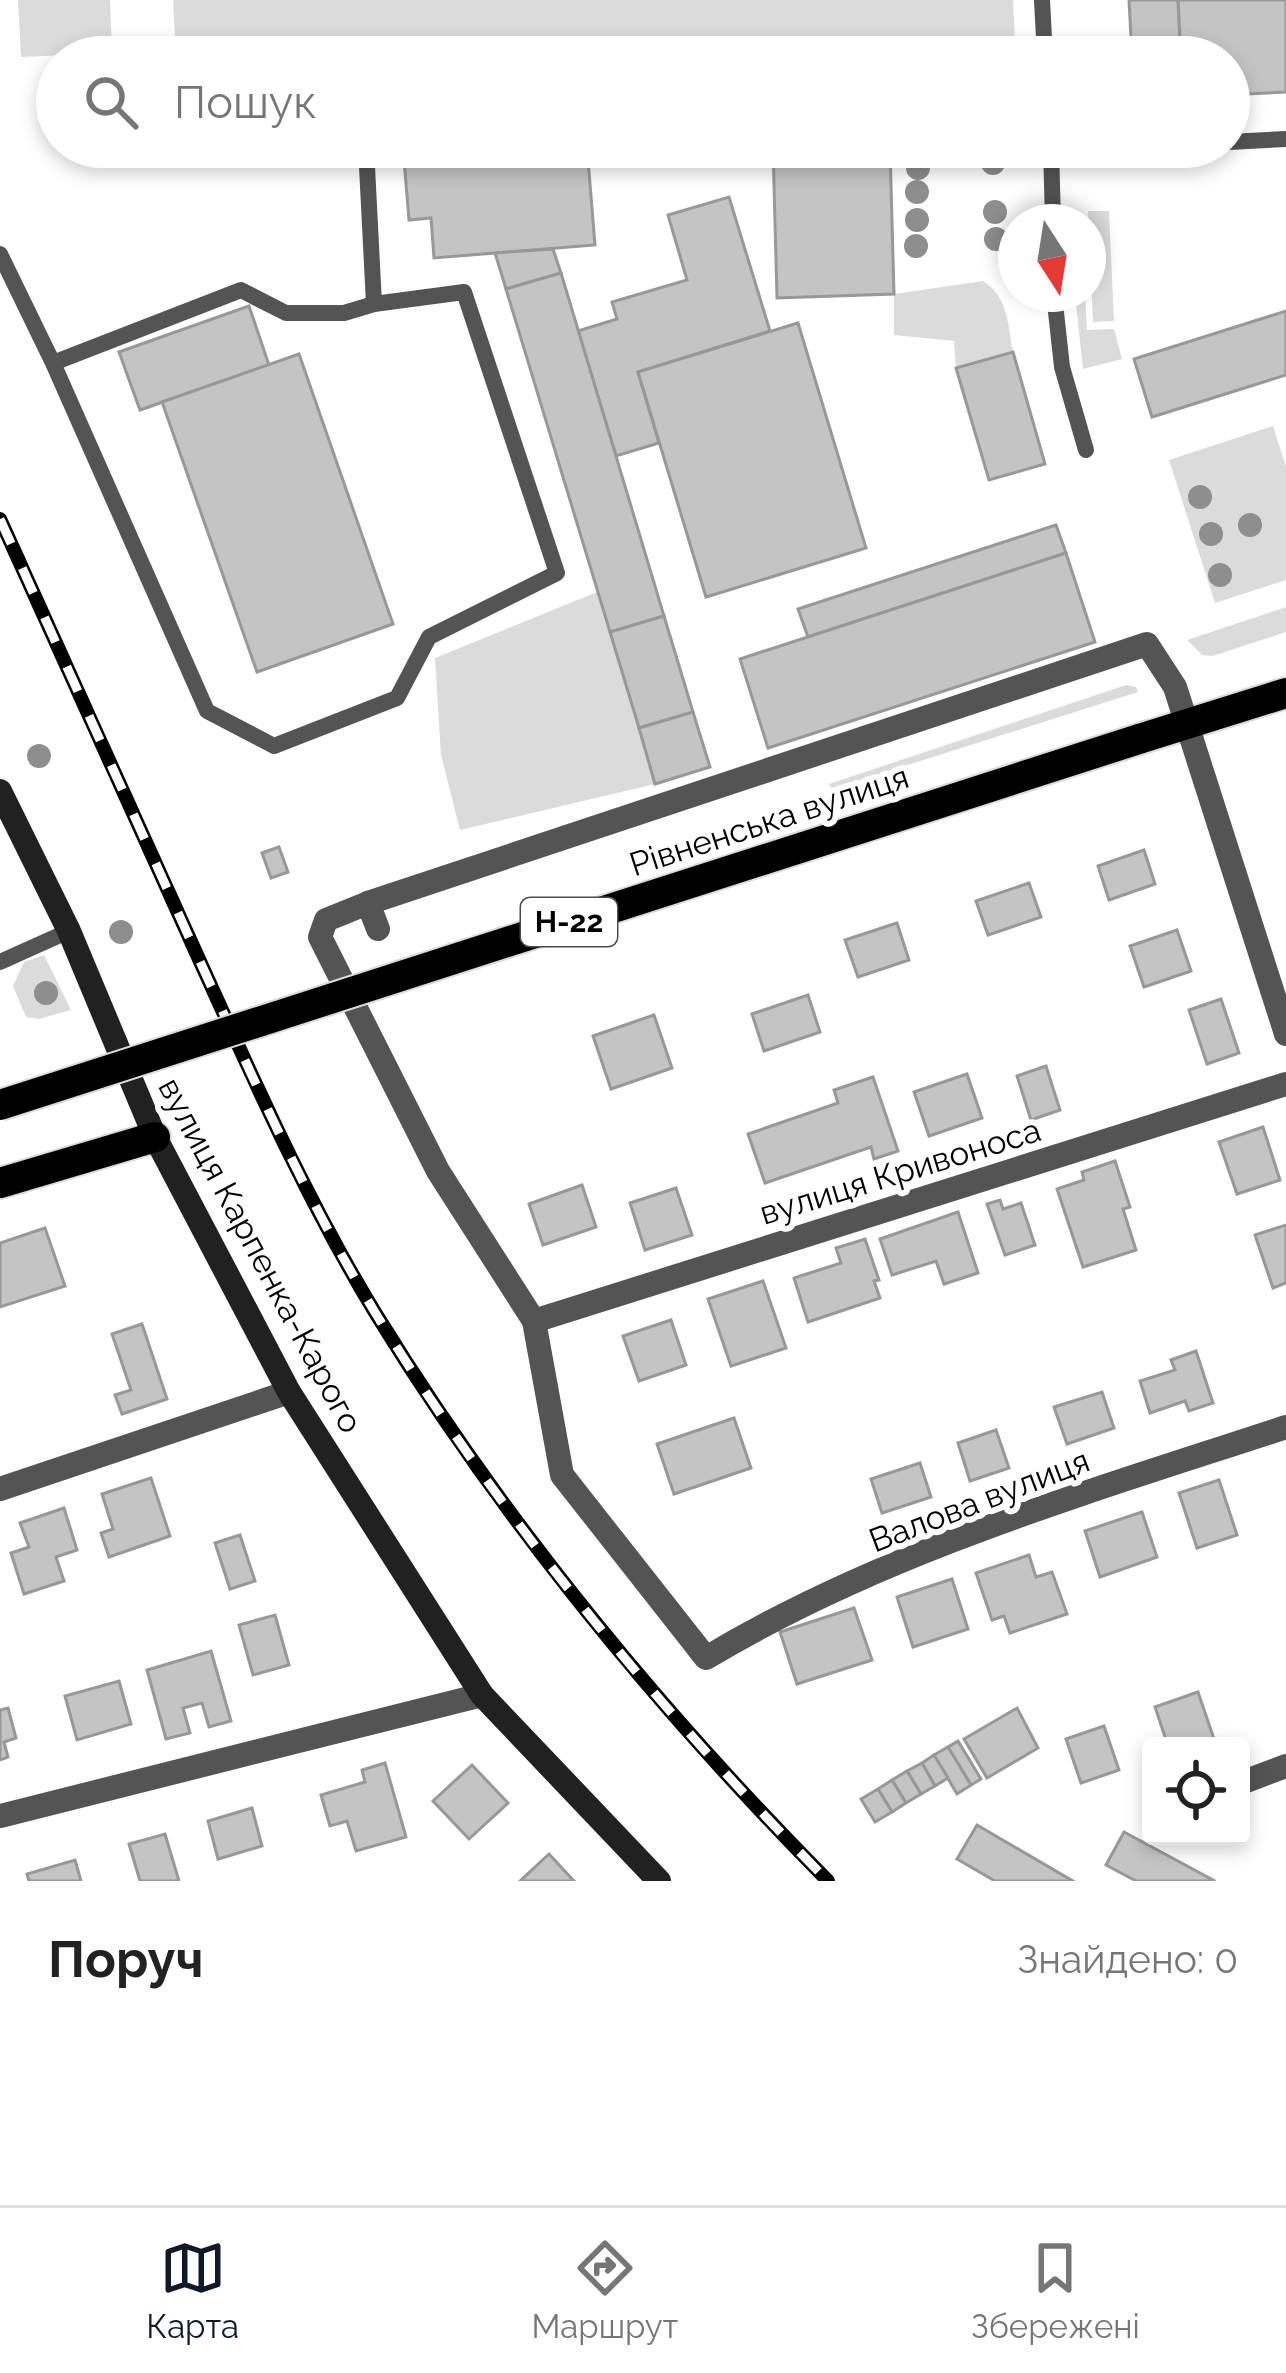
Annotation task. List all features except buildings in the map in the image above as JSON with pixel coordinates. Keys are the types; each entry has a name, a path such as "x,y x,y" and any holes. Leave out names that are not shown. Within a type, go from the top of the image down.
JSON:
{"main road":[{"name":"Рівненська вулиця","path":"0,1105 1286,693"},
{"path":"0,1183 155,1137"}],"street":[{"path":"534,1321 438,1171 320,937 326,920 1147,644 1175,687 1286,1034"},
{"name":"вулиця Карпенка-Карого","path":"0,790 69,931 155,1137 290,1392 482,1695 659,1881"},
{"path":"368,903 378,929"},
{"name":"вулиця Кривоноса","path":"534,1321 1286,1084"},
{"name":"Валова вулиця","path":"534,1321 562,1475 706,1658 778,1615 1021,1514 1286,1427"},
{"path":"0,1489 290,1392"},
{"path":"0,1816 482,1695"},
{"path":"1250,1780 1286,1766"}],"lane":[{"path":"1042,0 1044,36"},
{"path":"1250,141 1286,139"},
{"path":"367,168 374,304"},
{"path":"1052,168 1053,204"},
{"path":"0,254 207,711 274,746 397,698 429,637 557,573 464,292 374,304 344,313 286,314 241,290 53,363"},
{"path":"1056,312 1062,367 1085,450"},
{"path":"0,962 69,931"}],"shaded area":[{"path":"18,0 110,0 111,36 36,36 36,56 21,57"},
{"path":"173,0 1013,0 1015,36 175,36"},
{"path":"1109,211 1114,321 1093,322 1093,312 1106,312"},
{"path":"983,281 998,295 998,312 1005,312 1013,352 956,368 954,341 894,335 894,294"},
{"path":"1077,312 1086,312 1087,330 1114,329 1122,359 1083,369"},
{"path":"1273,426 1286,467 1286,580 1215,603 1169,460"},
{"path":"597,592 655,784 460,830 441,755 435,658"},
{"path":"1286,607 1286,632 1213,656 1202,655 1187,640"},
{"path":"1126,685 1138,692 832,789 829,784"},
{"path":"44,955 71,1010 39,1019 26,1017 13,986 24,962"}],"railway":[{"path":"0,519 260,1093 376,1314 477,1466 586,1611 703,1749 828,1881"}]}
